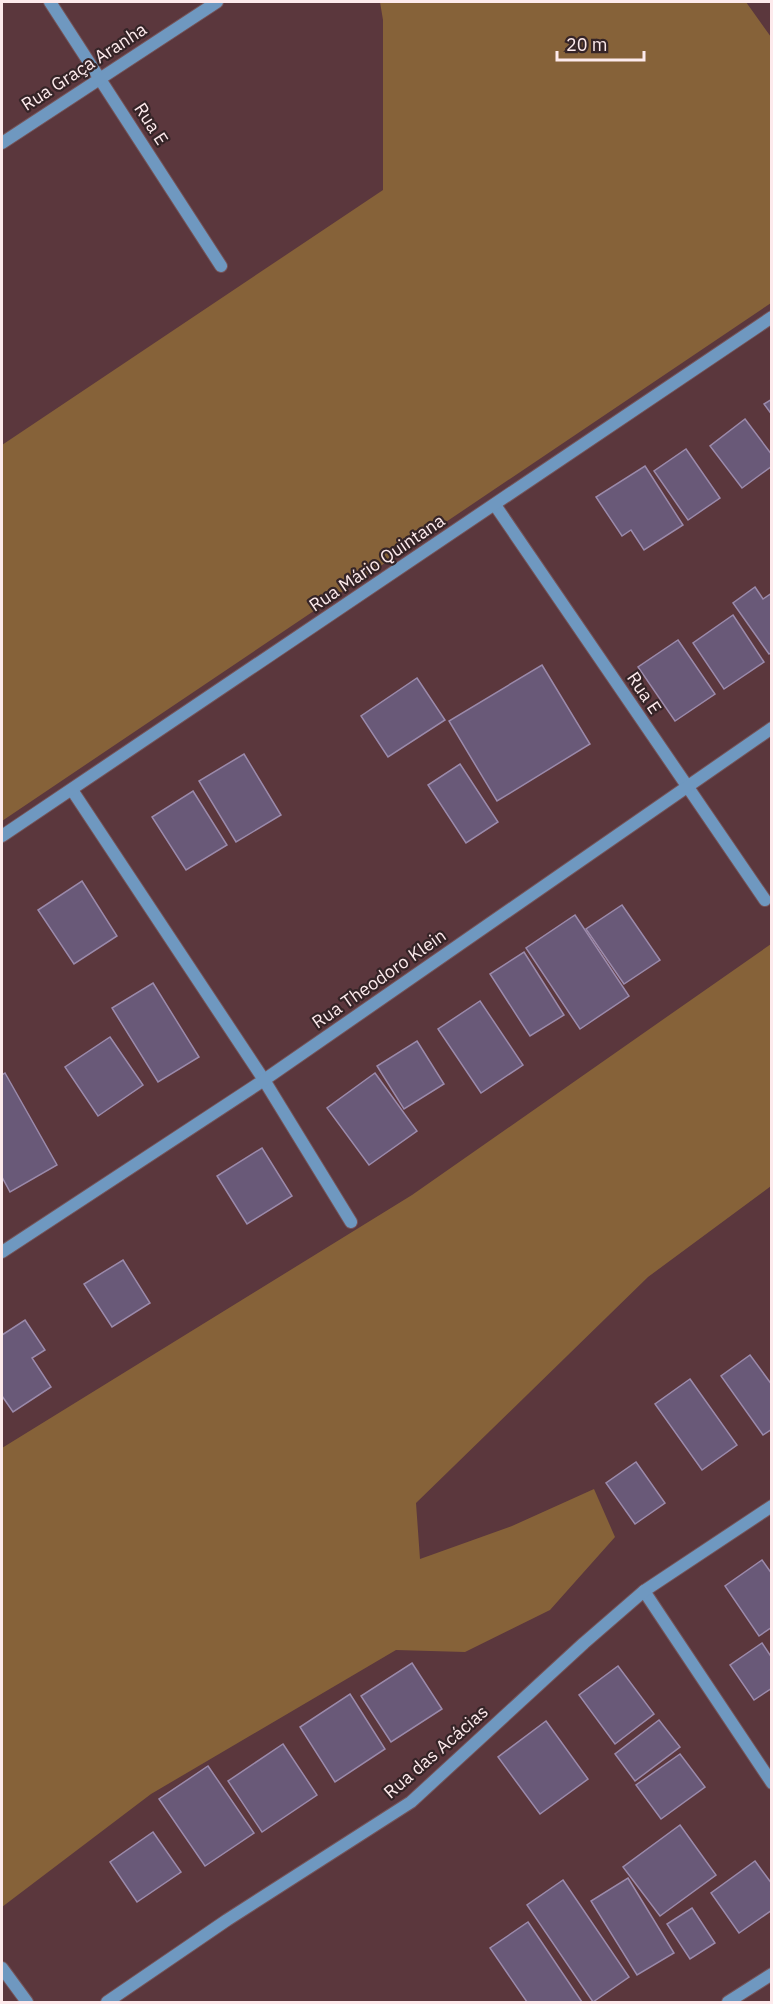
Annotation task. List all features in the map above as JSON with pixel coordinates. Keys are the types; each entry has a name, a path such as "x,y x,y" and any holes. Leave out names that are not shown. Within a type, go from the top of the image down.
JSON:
{"street":[{"name":"Rua E","path":"50,2 220,266"},
{"name":"Rua Graça Aranha","path":"2,143 217,2"},
{"name":"Rua Mário Quintana","path":"2,836 771,318"},
{"name":"Rua E","path":"495,505 765,900"},
{"name":"Rua Theodoro Klein","path":"2,1252 264,1080 771,728"},
{"path":"72,790 264,1080 351,1222"},
{"name":"Rua das Acácias","path":"107,2002 227,1920 411,1802 644,1591 771,1506"},
{"path":"644,1591 771,1783"},
{"path":"2,1968 27,2002"},
{"path":"728,2002 771,1974"}],"shaded area":[{"path":"380,2 746,2 771,37 771,303 2,821 2,445 383,190 383,20"},
{"path":"771,944 771,1186 648,1277 416,1503 420,1559 512,1526 594,1489 615,1537 550,1610 465,1652 396,1650 151,1794 2,1907 2,1448 412,1195"}],"building":[{"path":"772,399 772,415 764,404"},
{"path":"745,419 772,455 772,466 742,488 710,446"},
{"path":"686,449 720,498 688,520 654,471"},
{"path":"645,466 683,525 644,550 631,530 622,536 596,497"},
{"path":"755,587 763,599 772,593 772,652 769,654 733,603"},
{"path":"733,615 764,662 724,689 693,643"},
{"path":"678,640 715,694 675,721 638,667"},
{"path":"542,665 590,744 497,801 449,721"},
{"path":"417,678 445,720 388,757 361,716"},
{"path":"244,754 281,815 236,842 199,781"},
{"path":"460,764 498,822 466,843 428,785"},
{"path":"193,791 227,845 186,870 152,817"},
{"path":"82,881 117,936 74,964 38,910"},
{"path":"622,905 660,960 624,984 586,929"},
{"path":"575,915 629,996 580,1029 526,948"},
{"path":"524,952 564,1015 530,1036 490,974"},
{"path":"153,983 199,1057 158,1082 112,1008"},
{"path":"480,1001 523,1065 481,1093 438,1029"},
{"path":"110,1037 143,1085 98,1116 65,1067"},
{"path":"417,1041 444,1084 404,1109 377,1066"},
{"path":"5,1073 57,1165 10,1192 2,1177 2,1075"},
{"path":"375,1073 417,1131 369,1165 327,1108"},
{"path":"262,1148 292,1196 247,1224 217,1176"},
{"path":"123,1260 150,1303 112,1327 84,1284"},
{"path":"25,1320 45,1350 32,1358 51,1387 13,1412 2,1396 2,1335"},
{"path":"750,1355 772,1385 772,1429 763,1435 721,1376"},
{"path":"690,1379 737,1445 702,1470 655,1404"},
{"path":"636,1462 665,1503 635,1524 606,1483"},
{"path":"762,1560 772,1574 772,1627 759,1636 725,1586"},
{"path":"762,1643 772,1658 772,1688 754,1700 730,1665"},
{"path":"412,1663 442,1709 391,1742 361,1696"},
{"path":"618,1666 654,1714 615,1744 579,1695"},
{"path":"350,1694 385,1749 335,1782 300,1727"},
{"path":"659,1720 680,1747 635,1781 615,1754"},
{"path":"546,1721 588,1779 540,1814 498,1757"},
{"path":"283,1744 317,1795 262,1832 228,1781"},
{"path":"680,1754 705,1787 661,1819 636,1785"},
{"path":"208,1766 254,1833 205,1866 159,1799"},
{"path":"680,1825 716,1875 660,1916 623,1867"},
{"path":"153,1832 181,1872 137,1902 110,1862"},
{"path":"755,1861 772,1884 772,1910 739,1933 711,1893"},
{"path":"628,1878 674,1953 637,1975 591,1901"},
{"path":"563,1880 629,1977 593,2002 527,1905"},
{"path":"692,1908 715,1943 690,1959 667,1924"},
{"path":"528,1922 582,2002 527,2002 490,1948"}]}
